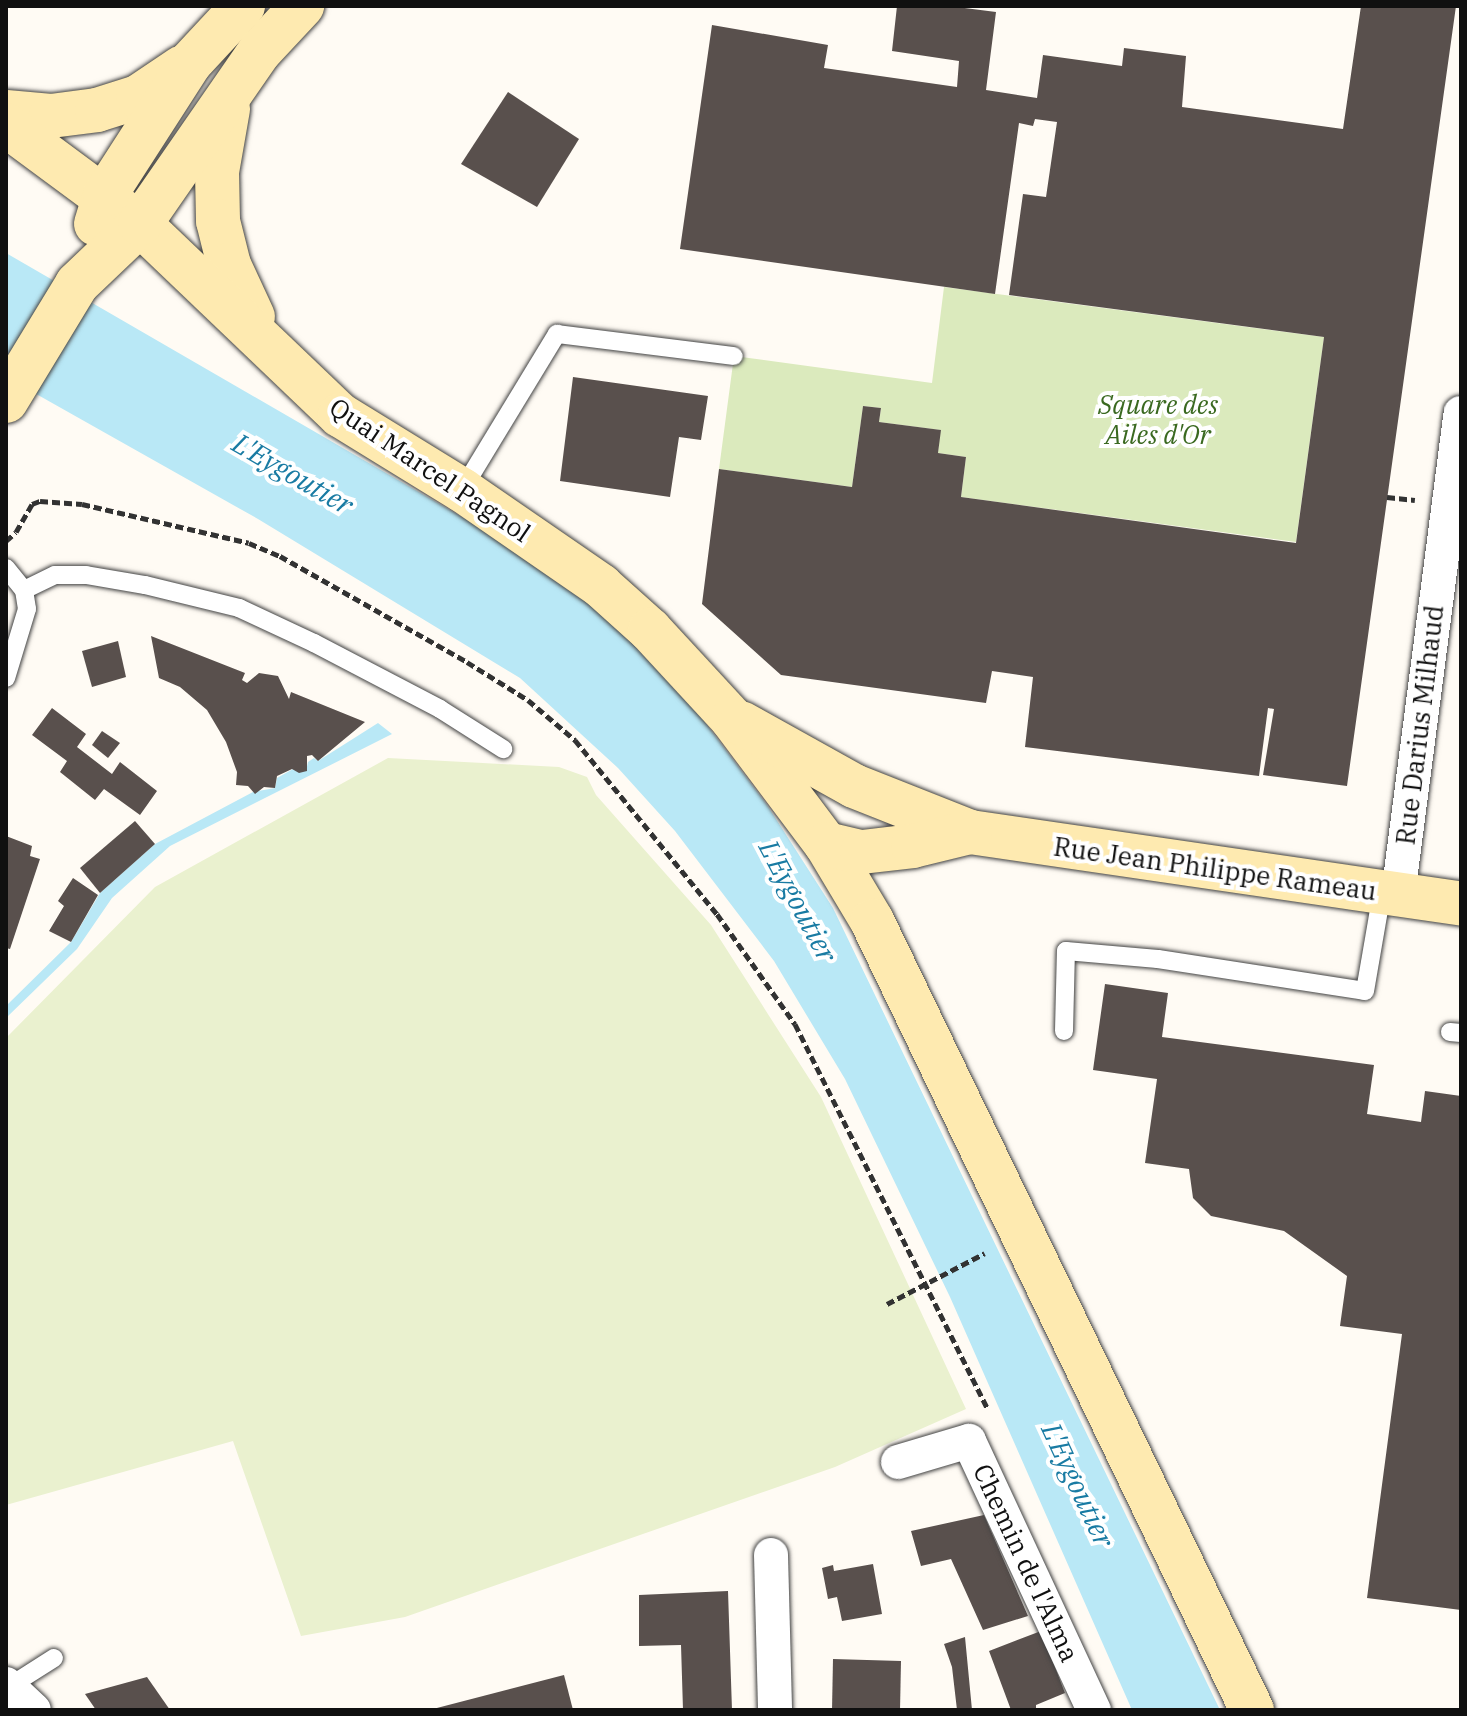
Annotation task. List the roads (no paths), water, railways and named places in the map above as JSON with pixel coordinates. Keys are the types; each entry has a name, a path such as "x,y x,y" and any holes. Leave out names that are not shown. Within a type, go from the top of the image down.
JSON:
{"street":[{"path":"6,401 77,284 105,195 190,63 243,6"},
{"path":"77,284 140,224 272,35 302,6"},
{"path":"6,112 51,116 97,110 138,97 190,63"},
{"path":"233,90 219,147 218,221 229,265 263,341"},
{"name":"Quai Marcel Pagnol","path":"6,125 105,195 140,224 340,415 462,490 569,562 626,606 732,719 826,844 872,921 1252,1710"},
{"name":"Rue Darius Milhaud","path":"1390,894 1461,413"},
{"name":"Rue Jean Philippe Rameau","path":"732,719 854,786 970,832 1461,904"},
{"name":"Rue Jean Philippe Rameau","path":"826,844 862,852 913,846 970,832"},
{"path":"872,921 883,890 913,846"},
{"name":"Chemin de l'Alma","path":"898,1462 969,1441 1094,1710"},
{"path":"771,1555 775,1710"},
{"path":"8,1685 34,1710"}],"lane":[{"path":"462,490 557,334 734,356"},
{"path":"6,568 24,590 25,617 6,678"},
{"path":"24,590 55,575 86,575 145,585 239,608 426,702 503,749"},
{"path":"1064,1031 1066,951 1158,959 1365,991 1390,894"},
{"path":"8,1685 54,1658"}],"water":[{"name":"L'Eygoutier","path":"6,253 550,568 668,673 767,805 833,908 1220,1710 1132,1710 950,1297 845,1079 774,961 675,831 618,768 520,678 258,519 6,377"},
{"path":"378,723 392,734 170,846 112,898 77,949 6,1018 6,1006 71,942 100,893 155,844 253,792 275,788 277,778 293,769 306,771 308,762 314,758 318,761"}],"park label":[{"name":"Square des Ailes d'Or","path":"1158,420"}]}
